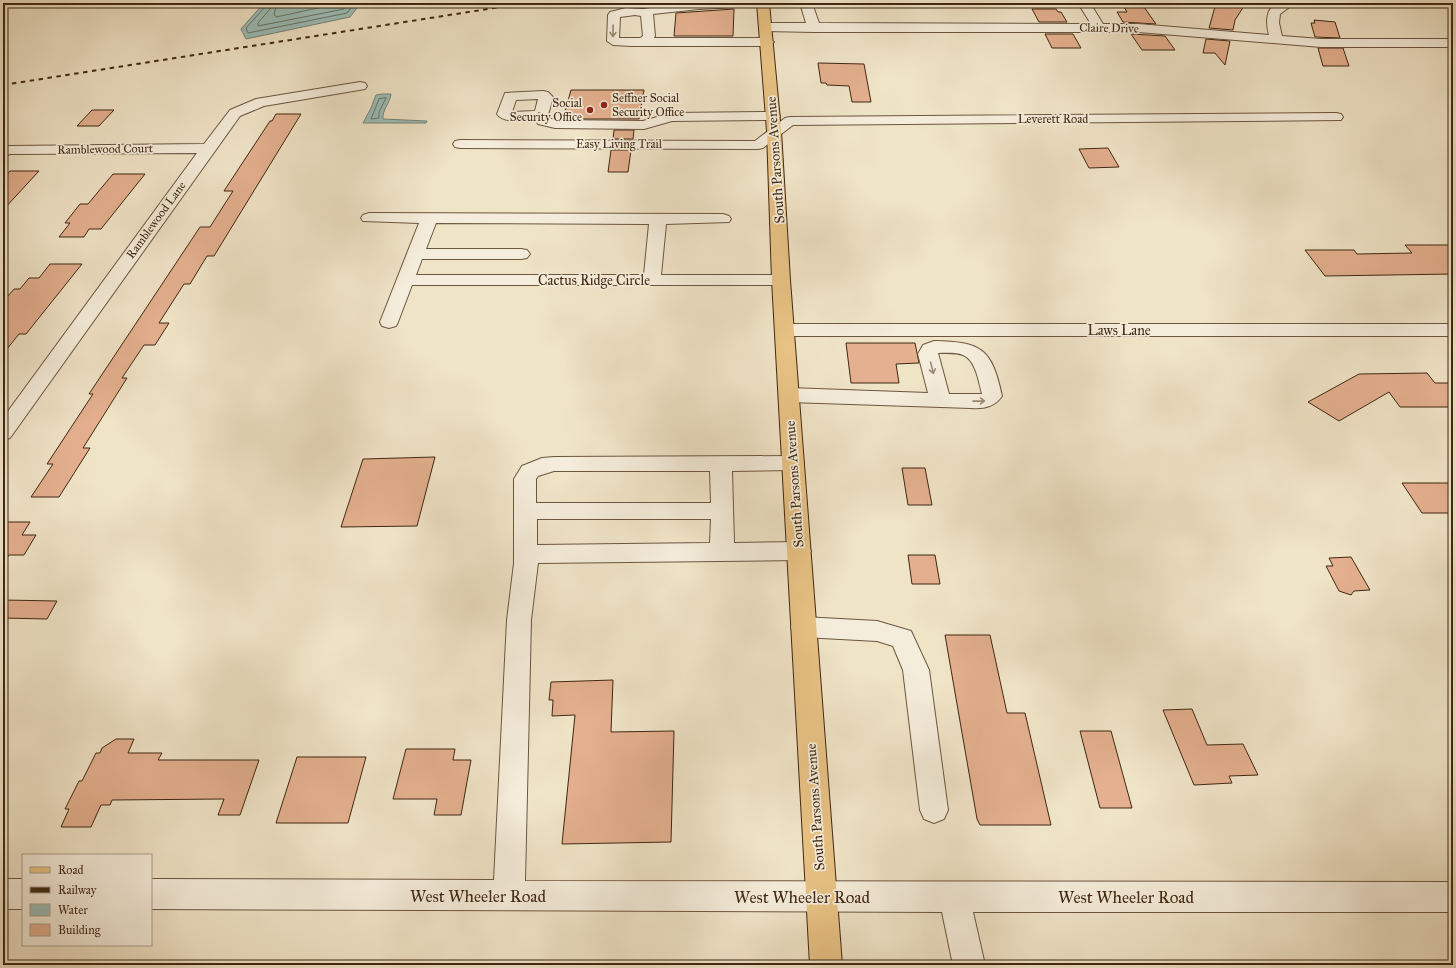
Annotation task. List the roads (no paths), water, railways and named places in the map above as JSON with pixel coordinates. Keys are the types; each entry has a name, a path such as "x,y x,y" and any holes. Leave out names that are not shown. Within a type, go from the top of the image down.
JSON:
{"main road":[{"name":"South Parsons Avenue","path":"763,3 773,124 793,463 826,965"}],"street":[{"path":"644,12 647,16 650,36 644,42 613,41 612,35 614,15 620,13 644,12 699,5 738,3"},
{"path":"806,3 814,28"},
{"path":"1084,3 1099,28"},
{"path":"1277,40 1271,24 1274,14 1282,5 1289,3"},
{"name":"Claire Drive","path":"644,42 766,34 814,28 1099,28 1171,30 1321,43 1453,43"},
{"name":"Ramblewood Lane","path":"3,433 208,148 235,113 261,102 360,86"},
{"path":"541,115 504,114 510,96 543,95 546,97 541,115 543,121 555,124 644,125 672,117 773,124"},
{"name":"Leverett Road","path":"773,124 790,121 1336,117"},
{"name":"Easy Living Trail","path":"460,144 758,144 773,124"},
{"name":"Ramblewood Court","path":"3,152 9,150 208,148"},
{"path":"369,218 723,219"},
{"path":"389,322 429,219"},
{"path":"652,279 658,219"},
{"path":"416,254 521,254"},
{"name":"Cactus Ridge Circle","path":"406,280 782,280"},
{"name":"Laws Lane","path":"785,330 1453,330"},
{"path":"789,395 940,399"},
{"path":"721,463 722,551"},
{"path":"509,896 519,620 526,554 526,479 530,471 542,466 793,463"},
{"path":"526,511 722,511"},
{"path":"526,554 799,551"},
{"path":"804,627 877,631 902,638 916,670 934,810"},
{"path":"3,894 22,894"},
{"name":"West Wheeler Road","path":"152,894 821,897 1453,897"},
{"path":"954,897 969,965"}],"water":[{"path":"264,3 361,3 350,17 246,39 241,29"},
{"path":"391,94 383,119 427,121 426,123 363,123 376,95"}],"railway":[{"path":"3,85 526,3"}],"place":[{"name":"Seffner Social Security Office","path":"604,105"},
{"name":"Social Security Office","path":"590,110"}]}
